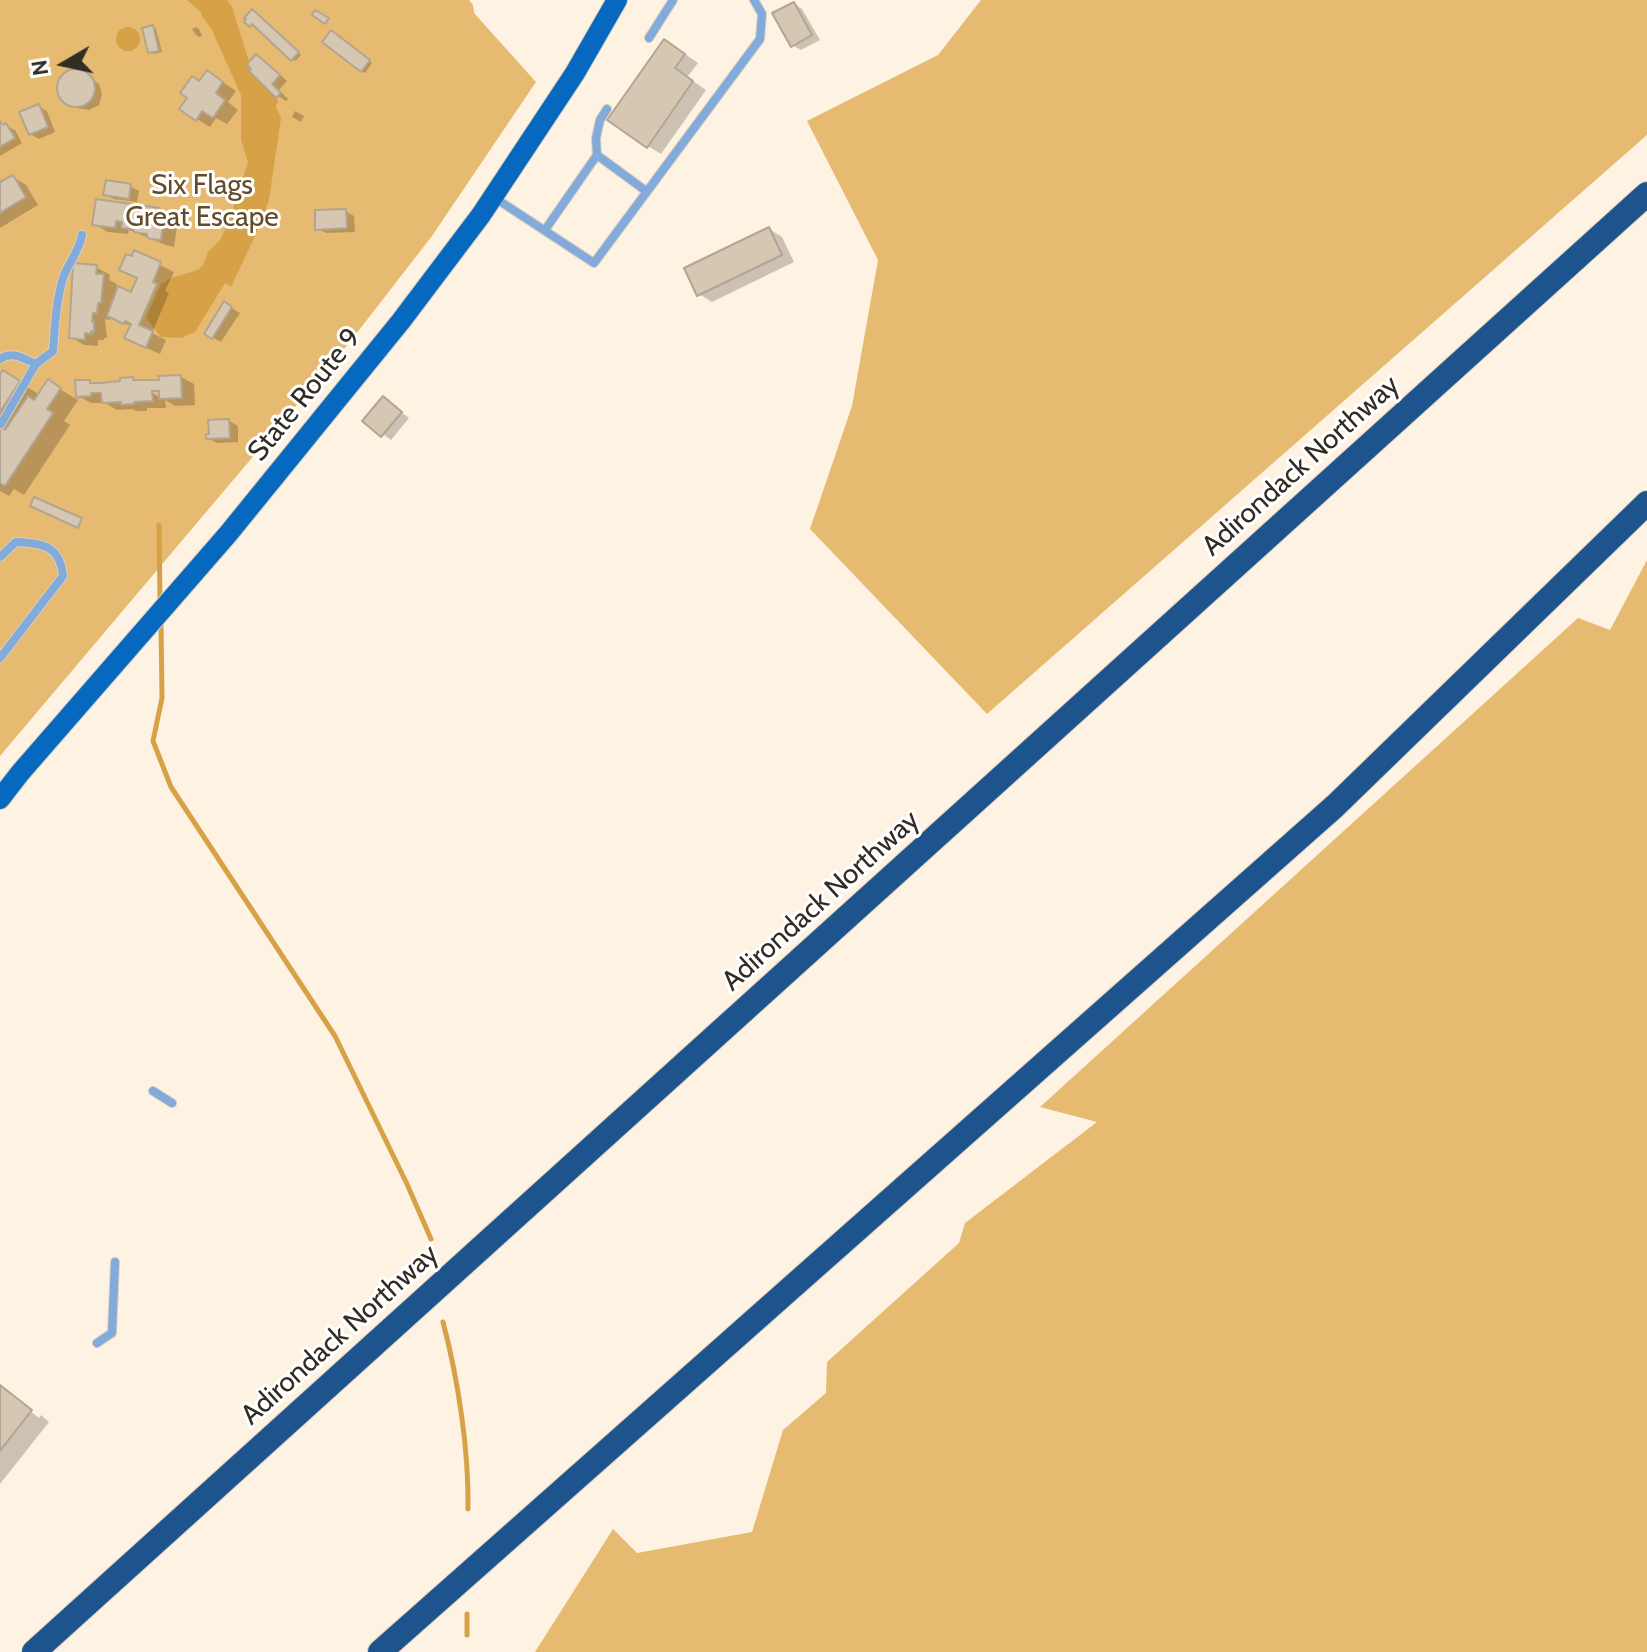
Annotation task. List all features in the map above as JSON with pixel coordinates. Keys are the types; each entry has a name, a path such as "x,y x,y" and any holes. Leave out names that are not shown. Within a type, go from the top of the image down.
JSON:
{"highway":[{"name":"Adirondack Northway","path":"34,1652 1647,194"},
{"path":"380,1652 1335,806 1647,503"}],"main road":[{"name":"State Route 9","path":"0,799 228,534 401,321 493,197 575,73 617,0"}],"lane":[{"path":"649,38 673,0"},
{"path":"493,197 594,263 760,39 762,14 754,0"},
{"path":"545,230 597,155 596,138 600,120 607,109"},
{"path":"597,155 646,191"},
{"path":"1,424 36,364 53,351 59,295 82,235"},
{"path":"53,351 65,355"},
{"path":"0,359 4,355 15,354 36,364"},
{"path":"0,557 16,542 34,543 52,550 61,561 63,576 0,658"},
{"path":"153,1091 172,1103"},
{"path":"97,1343 112,1333 115,1262"}],"green space":[{"name":"Six Flags Great Escape","path":"0,0 469,0 474,13 536,82 432,236 349,343 0,756"},
{"path":"981,0 1647,0 1647,135 987,714 810,529 852,406 878,260 807,121 938,55"},
{"path":"1647,560 1647,1652 535,1652 613,1529 637,1553 752,1532 783,1430 826,1393 827,1362 959,1243 965,1223 1097,1122 1040,1107 1578,618 1610,630"}],"shaded area":[{"path":"187,0 227,0 253,74 278,100 276,107 281,118 269,200 256,234 231,287 225,283 195,332 181,338 161,337 146,318 161,284 198,270 208,252 220,240 248,162 241,140 241,95 211,28 202,13"},
{"path":"128,27 139,34 140,39 133,50 128,51 117,44 116,39 123,28"}],"building":[{"path":"794,2 812,35 791,47 772,13"},
{"path":"252,9 299,52 291,61 252,24 250,27 244,22"},
{"path":"315,10 329,18 325,24 312,15"},
{"path":"153,25 159,51 148,53 142,28"},
{"path":"331,30 370,60 361,72 322,42"},
{"path":"664,39 685,54 675,68 693,81 647,148 607,120"},
{"path":"256,54 280,75 272,84 281,93 276,98 249,71 251,69 247,64"},
{"path":"76,69 89,75 95,88 89,101 76,107 63,101 57,88 63,75"},
{"path":"207,70 223,82 216,93 225,100 213,118 202,111 196,121 179,109 187,98 180,93 192,76 199,81"},
{"path":"39,104 48,127 29,135 19,112"},
{"path":"0,121 3,125 6,123 15,138 0,147"},
{"path":"13,175 26,197 0,213 0,182"},
{"path":"106,180 131,184 129,199 103,195"},
{"path":"96,199 160,208 159,216 164,217 161,240 150,239 147,234 134,232 134,229 121,228 122,222 116,221 115,228 92,225"},
{"path":"346,209 347,228 315,230 315,210"},
{"path":"769,227 782,255 697,296 684,268"},
{"path":"134,250 161,262 153,282 157,284 139,325 153,331 146,348 124,338 131,324 107,316 118,286 131,292 137,278 119,270 126,254 132,256"},
{"path":"73,263 97,265 96,274 104,274 101,303 98,303 97,313 93,313 94,332 85,333 85,340 69,338"},
{"path":"224,301 232,307 212,339 204,334"},
{"path":"3,370 20,381 0,412 0,374"},
{"path":"181,375 182,398 159,399 159,391 152,391 153,401 121,405 121,402 102,403 101,393 76,397 75,380 101,383 120,381 120,378 159,380 158,376"},
{"path":"48,379 61,388 47,409 53,413 5,486 0,483 0,426 5,430 28,396 34,400"},
{"path":"383,396 402,412 381,437 362,421"},
{"path":"229,419 230,438 206,439 206,434 209,434 208,420"},
{"path":"34,497 82,518 78,528 30,506"},
{"path":"0,1385 32,1410 0,1451"}],"waterway":[{"path":"159,525 160,601"},
{"path":"161,623 162,698 153,741 171,787 335,1036 431,1239"},
{"path":"443,1322 462,1415 468,1509"},
{"path":"467,1614 467,1635"}]}
